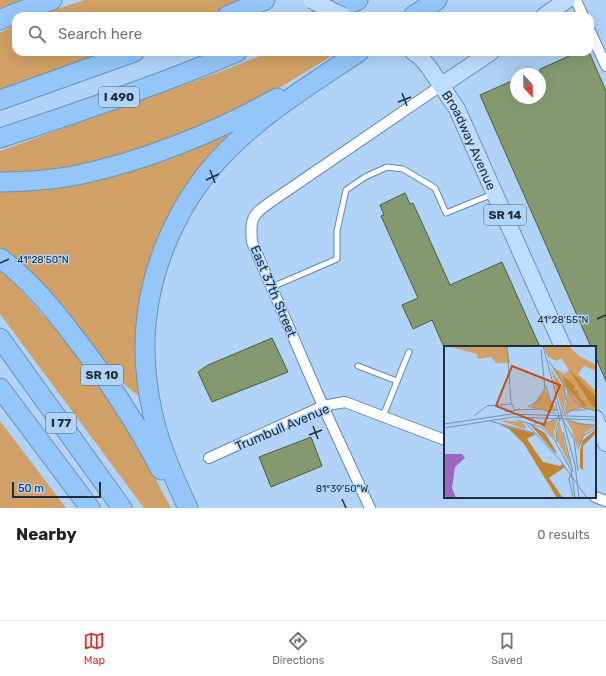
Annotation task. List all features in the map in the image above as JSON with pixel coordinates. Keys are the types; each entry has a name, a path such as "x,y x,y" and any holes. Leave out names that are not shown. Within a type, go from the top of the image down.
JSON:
{"highway":[{"path":"18,12 52,0"},
{"path":"236,12 265,0"},
{"path":"330,12 358,0"},
{"path":"419,12 437,0"},
{"path":"0,20 12,14"},
{"path":"0,100 123,56"},
{"name":"I 490","path":"0,138 69,115 207,65 227,56"},
{"path":"0,182 25,182 72,176 106,168 178,145 219,127 273,100 352,56"},
{"path":"188,508 161,444 155,422 145,356 146,324 150,301 155,276 166,243 179,216 196,188 217,161 237,141 267,116 353,56"},
{"name":"SR 10","path":"0,258 16,270 45,300 93,361 126,409 183,508"},
{"name":"I 77","path":"0,338 122,508"},
{"name":"I 77","path":"0,388 90,508"}],"main road":[{"path":"311,0 335,12"},
{"path":"550,12 567,0"},
{"name":"Broadway Avenue","path":"419,56 442,85 457,109 563,346"},
{"path":"442,85 485,56"},
{"path":"596,420 606,442"}],"street":[{"path":"576,0 581,12"},
{"path":"594,40 606,66"},
{"name":"East 37th Street","path":"370,508 323,406 252,242 251,227 253,217 272,200 442,85"},
{"name":"Trumbull Avenue","path":"209,458 323,406 345,402 444,440"},
{"path":"596,497 606,501"}],"lane":[{"path":"272,287 337,259 337,231 346,190 365,177 387,166 403,169 434,188 446,213 495,193"},
{"path":"383,416 409,352"},
{"path":"358,366 397,381"}],"shaded area":[{"path":"0,0 27,0 0,12"},
{"path":"85,0 258,0 227,12 48,12"},
{"path":"12,26 12,56 115,56 0,96 0,33"},
{"path":"260,56 331,56 268,95 174,138 93,163 40,172 0,175 0,151"},
{"path":"226,133 229,140 155,255 139,308 138,357 140,397 116,378 0,250 0,191 27,190 103,179"},
{"path":"0,267 71,346 124,420 171,508 144,508 0,314"},
{"path":"0,421 66,508 0,508"}],"building":[{"path":"569,56 591,56 606,91 606,381 596,358 596,346 591,346 480,95 510,82 510,104 546,104 546,68 542,68"},
{"path":"405,193 410,204 413,203 450,285 502,262 540,346 444,347 432,320 413,329 402,305 418,298 381,216 384,215 380,205"},
{"path":"272,338 288,372 212,402 198,372 208,365"},
{"path":"311,437 322,466 271,487 259,457"}]}
